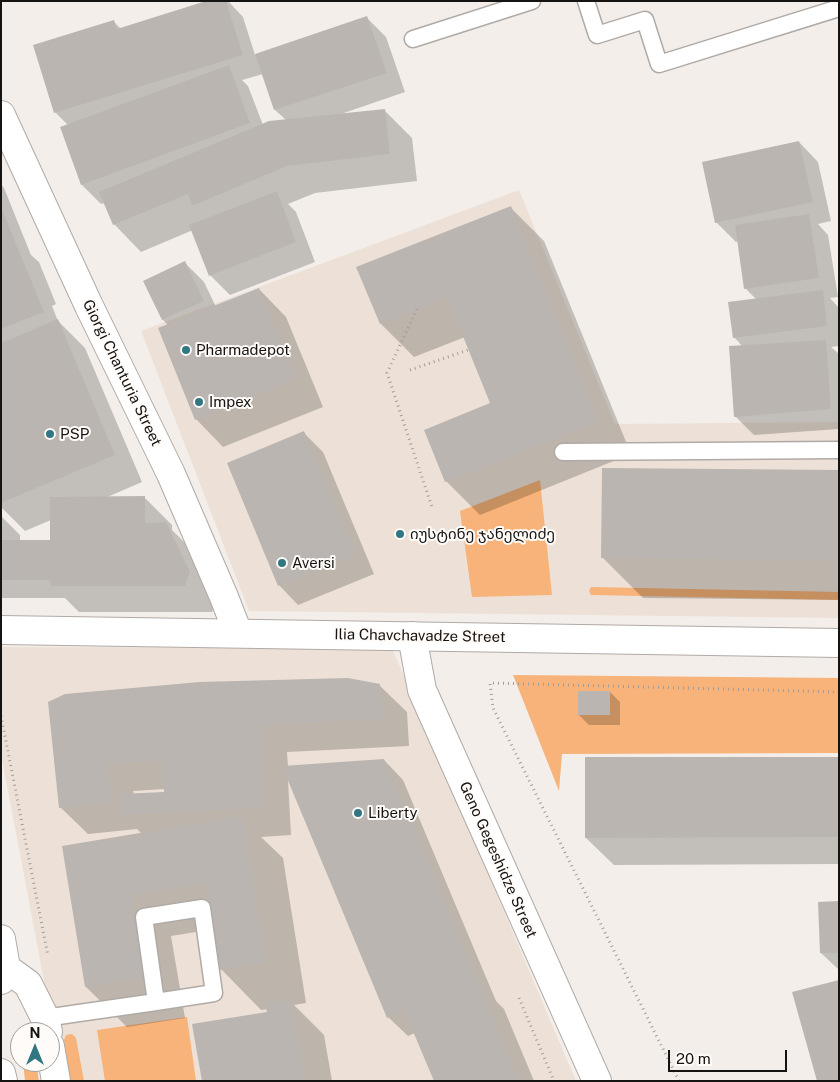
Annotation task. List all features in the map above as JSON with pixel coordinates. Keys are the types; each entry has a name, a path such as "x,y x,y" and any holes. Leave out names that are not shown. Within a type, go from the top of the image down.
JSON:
{"street":[{"name":"Giorgi Chanturia Street","path":"1,115 89,306 171,474 238,633"},
{"name":"Ilia Chavchavadze Street","path":"1,630 839,643"},
{"name":"Geno Gegeshidze Street","path":"412,636 422,690 597,1081"},
{"path":"1,939 4,974 28,984 46,1022"},
{"path":"1,1073 2,1081"}],"lane":[{"path":"413,39 532,1"},
{"path":"586,1 597,35 645,20 659,64 839,8"},
{"path":"563,452 839,450"},
{"path":"60,1022 156,1002 214,993 202,908 144,917 156,1002"}],"path":[{"path":"417,309 386,374 432,507"},
{"path":"410,370 468,350"},
{"path":"679,1081 492,708 490,683 839,692"},
{"path":"1,716 49,958"},
{"path":"515,989 554,1081"}],"shaded area":[{"path":"519,190 615,424 839,422 839,618 249,611 141,331"},
{"path":"540,480 552,595 472,597 460,511"},
{"path":"591,587 839,592 839,600 591,595 589,591"},
{"path":"1,647 392,648 576,1081 63,1081 60,1065 60,1022 52,1022 1,754"},
{"path":"513,675 839,678 839,753 562,754 559,791"},
{"path":"187,1017 196,1081 105,1081 97,1030"},
{"path":"72,1034 76,1038 84,1081 70,1081 64,1040 66,1035"},
{"path":"24,1072 38,1072 39,1081 25,1081"}],"building":[{"path":"206,1 226,1 243,55 54,113 33,45 114,20 117,29"},
{"path":"367,16 387,73 274,110 255,54"},
{"path":"229,65 250,123 81,185 60,127"},
{"path":"385,109 390,154 287,166 192,206 188,194 113,225 99,192 269,121"},
{"path":"799,141 813,202 715,223 702,162"},
{"path":"277,191 296,242 209,276 189,225"},
{"path":"511,206 598,421 445,482 424,430 490,403 447,297 380,324 356,267"},
{"path":"1,207 44,312 1,329"},
{"path":"809,214 819,278 744,289 735,225"},
{"path":"185,261 204,301 162,320 143,281"},
{"path":"259,288 296,379 195,420 158,328"},
{"path":"823,290 827,326 733,338 728,302"},
{"path":"58,319 115,455 1,503 1,343"},
{"path":"826,340 831,409 734,417 729,346"},
{"path":"304,431 355,554 278,586 227,463"},
{"path":"602,468 839,470 839,560 601,558"},
{"path":"145,496 145,523 166,522 190,572 185,586 51,586 50,580 1,580 1,540 50,540 50,497"},
{"path":"348,678 380,684 382,719 260,725 264,808 121,815 120,794 164,792 162,761 106,764 112,802 59,808 48,702 65,694 200,682"},
{"path":"578,691 610,691 610,715 578,715"},
{"path":"585,757 839,757 839,837 585,838"},
{"path":"384,759 519,1081 434,1081 404,1010 387,1018 282,766"},
{"path":"242,816 266,963 219,970 205,883 131,895 144,977 85,987 62,846"},
{"path":"839,901 839,953 820,953 818,902"},
{"path":"839,980 839,1081 817,1081 792,992"},
{"path":"291,1000 305,1081 202,1081 192,1024 267,1012 265,1004"}],"place":[{"name":"Pharmadepot","path":"186,350"},
{"name":"Impex","path":"199,402"},
{"name":"PSP","path":"50,434"},
{"name":"იუსტინე ჯანელიძე","path":"400,534"},
{"name":"Aversi","path":"282,563"},
{"name":"Liberty","path":"358,813"}]}
